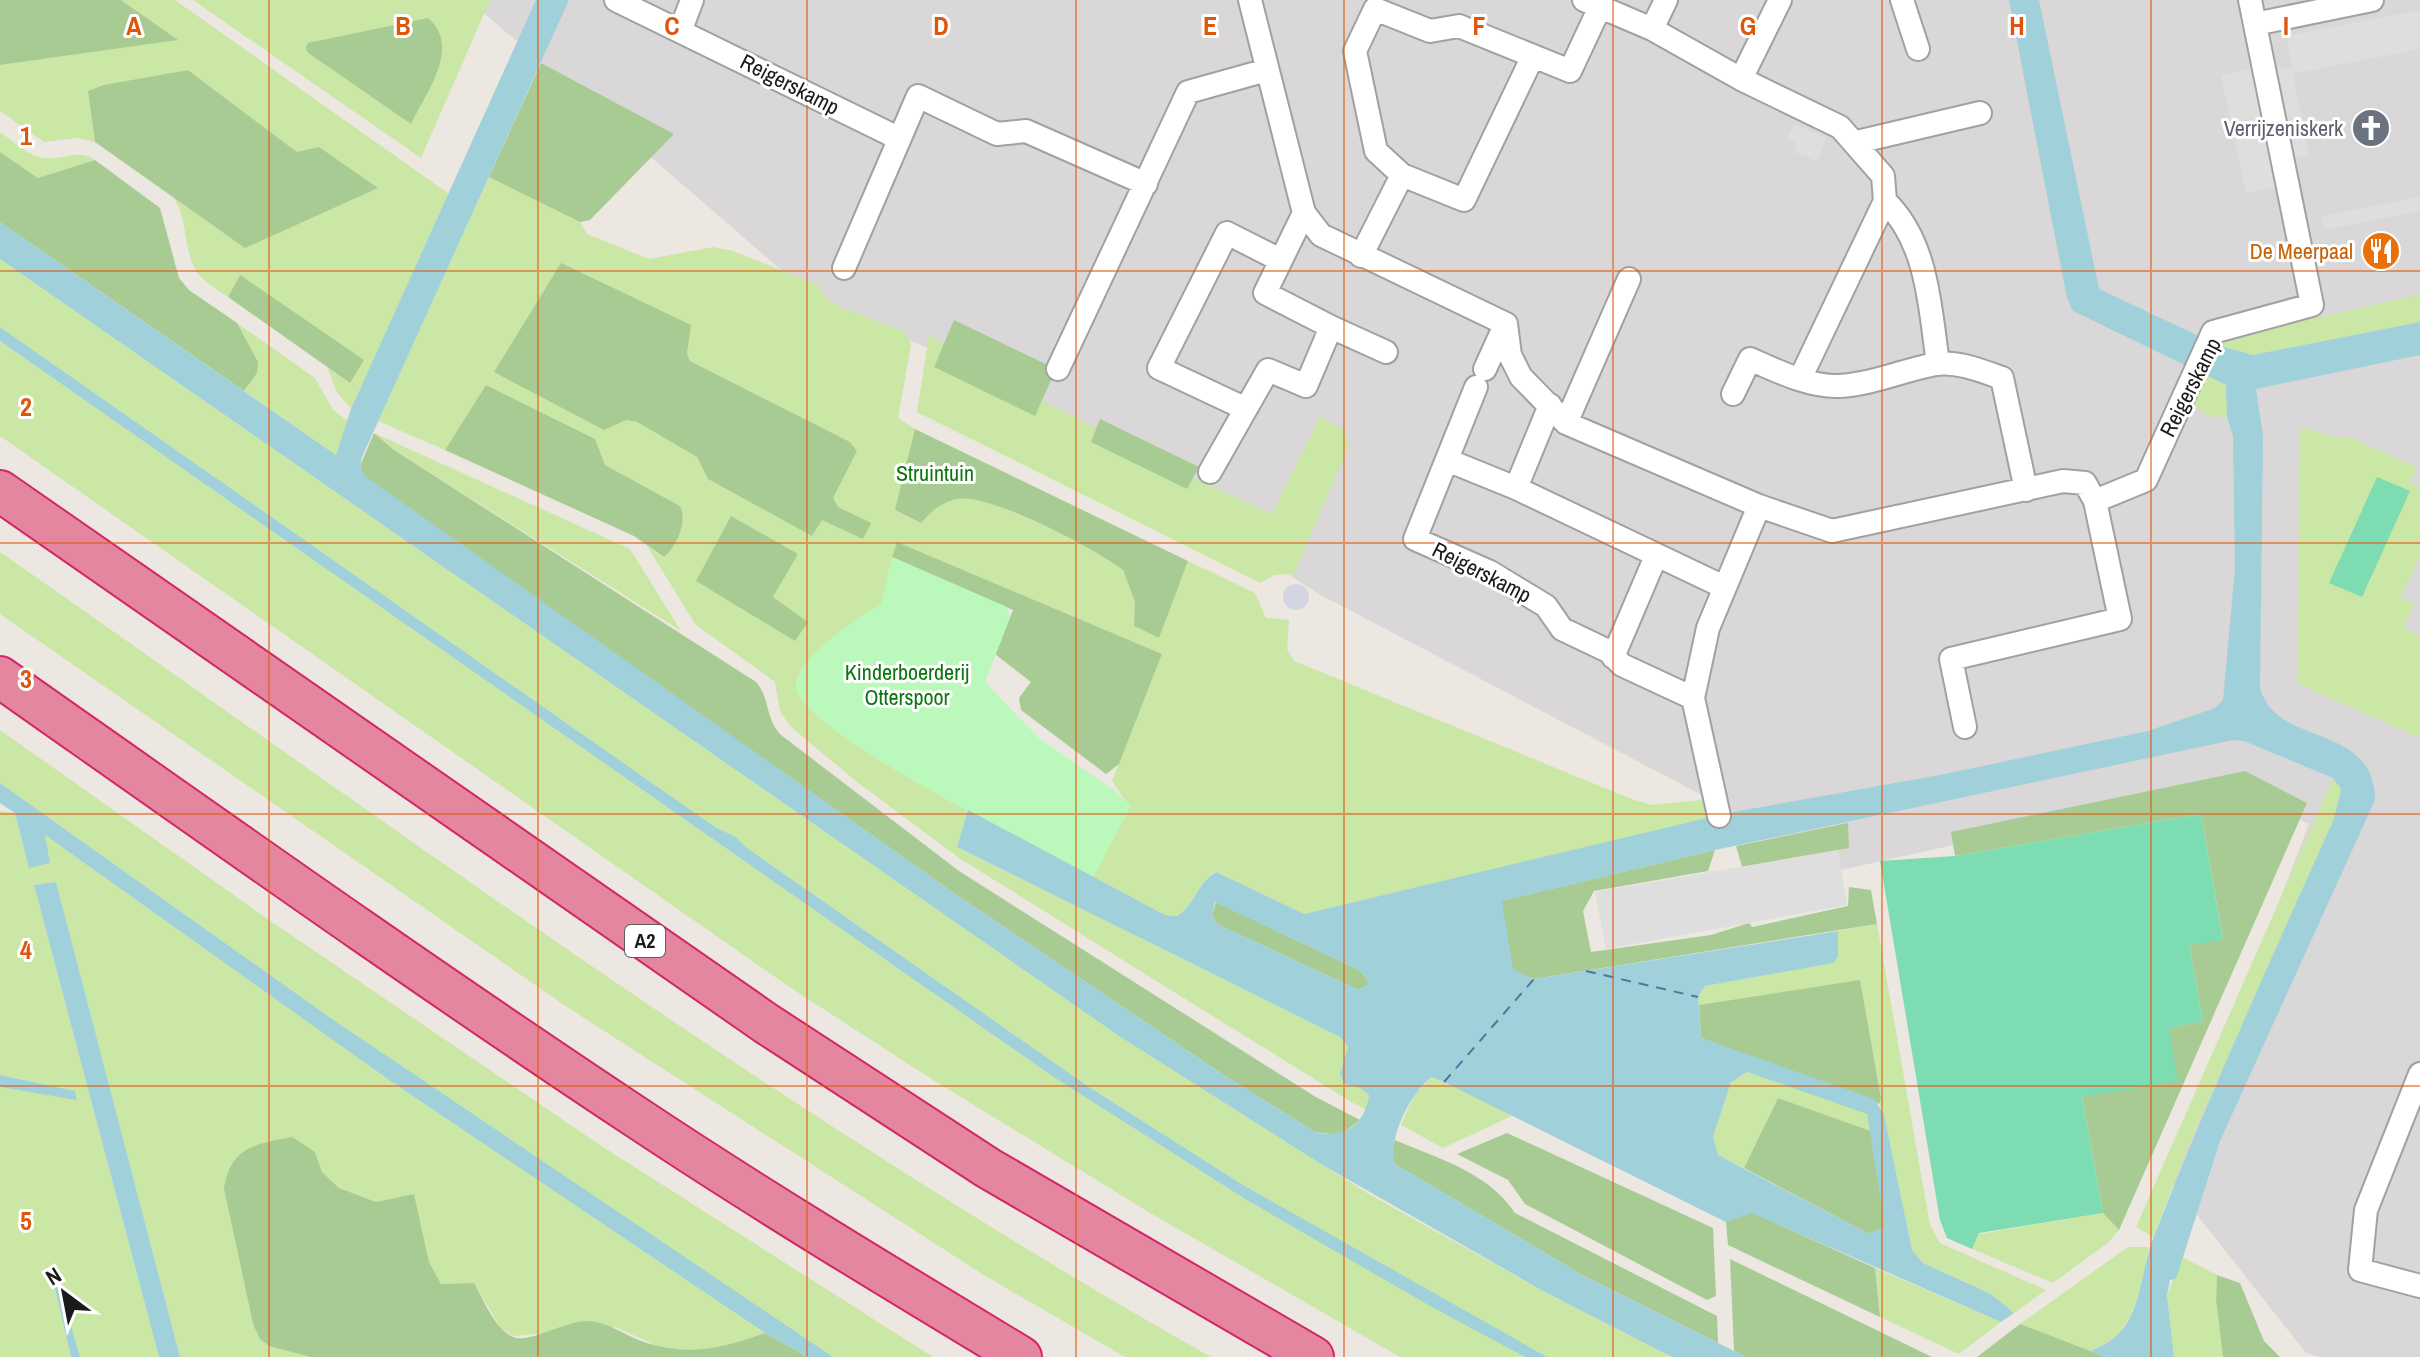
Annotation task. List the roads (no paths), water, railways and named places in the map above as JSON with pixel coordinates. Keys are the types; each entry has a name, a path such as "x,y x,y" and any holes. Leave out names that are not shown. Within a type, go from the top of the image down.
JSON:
{"highway":[{"name":"A2","path":"0,491 793,1041 988,1168 1313,1357"},
{"path":"0,677 438,984 640,1119 828,1241 1021,1357"}],"street":[{"name":"Reigerskamp","path":"616,0 681,29 898,138"},
{"path":"681,29 692,0"},
{"path":"1250,0 1304,213 1321,235 1506,324 1510,355 1521,377 1566,423 1759,506 1832,531 2063,481 2085,483 2095,501 2120,619 1951,659 1965,727"},
{"path":"1652,29 1666,0"},
{"path":"1741,79 1780,0"},
{"path":"1902,0 1918,49"},
{"name":"Reigerskamp","path":"2095,501 2146,480 2213,332 2312,305 2250,0"},
{"path":"2255,24 2372,0"},
{"path":"1532,58 1464,200 1402,175 1376,151 1355,51 1375,9 1430,31 1459,26 1570,71 1592,4 1652,29 1741,79 1840,127 1857,142 1883,176 1885,201 1800,379"},
{"path":"1058,369 1188,92 1267,70"},
{"path":"844,268 918,96 997,134 1026,131 1146,184"},
{"path":"1857,142 1980,113"},
{"path":"1361,256 1402,175"},
{"path":"1885,201 1905,220 1917,251 1929,297 1938,364"},
{"path":"1304,213 1265,293 1386,352"},
{"path":"1244,408 1159,368 1227,233 1280,260"},
{"path":"1566,423 1629,279"},
{"name":"Reigerskamp","path":"1506,324 1480,378 1415,539 1490,572 1546,606 1562,629 1622,665 1693,698"},
{"path":"1210,472 1268,370 1306,386 1331,327"},
{"path":"1733,394 1750,359 1800,379 1836,386 1880,381 1938,364 1968,366 2002,378 2026,490"},
{"path":"1516,488 1550,405"},
{"path":"1447,460 1516,488 1724,587"},
{"path":"1719,816 1693,698 1708,628 1759,506"},
{"path":"1613,657 1656,556"},
{"path":"2420,1074 2412,1118 2366,1210 2360,1270 2420,1286"}],"water":[{"path":"536,0 569,0 362,457 360,466 365,476 951,891 1222,1074 1315,1132 1325,1134 1344,1131 1358,1122 1369,1095 1360,1088 1345,1084 1340,1074 1348,1047 1340,1037 957,847 968,810 1165,915 1177,916 1183,911 1204,882 1216,872 1304,914 1728,813 1945,774 2148,731 2215,708 2223,700 2235,569 2233,436 2227,417 2226,385 2073,311 2067,298 2009,0 2039,0 2099,289 2220,346 2253,355 2420,322 2420,355 2256,389 2263,436 2260,688 2270,707 2285,720 2343,746 2359,758 2370,775 2375,800 2220,1141 2176,1279 2170,1280 2167,1295 2174,1357 2106,1357 2090,1351 2108,1342 2130,1318 2148,1253 2175,1183 2334,819 2341,789 2333,778 2244,741 2233,740 1715,850 1502,901 1513,970 1534,979 1838,931 1838,957 1833,963 1705,986 1698,997 1701,1038 1874,1099 1884,1114 1912,1250 1923,1263 1991,1294 2014,1313 2001,1322 1752,1213 1726,1222 1444,1082 1432,1077 1424,1084 1409,1104 1398,1130 1394,1142 1395,1164 1582,1275 1746,1357 1672,1357 1543,1291 1321,1164 1119,1036 0,259 0,222 336,455 351,409","holes":["1215,902 1359,970 1367,978 1367,986 1358,990 1217,924 1212,914","1747,1072 1867,1114 1885,1227 1869,1234 1718,1155 1713,1137 1731,1082"]},
{"path":"0,327 715,827 736,837 747,848 1089,1087 1243,1185 1547,1357 1525,1357 1430,1306 1245,1199 1052,1076 0,341"},
{"path":"0,783 332,1019 833,1357 808,1357 765,1333 392,1082 45,835 50,863 29,868 15,813 0,803"},
{"path":"56,882 180,1357 159,1357 34,885"},
{"path":"0,1075 75,1091 77,1100 0,1087"},
{"path":"51,1272 55,1272 80,1357 71,1357"}],"place":[{"name":"Verrijzeniskerk","path":"2371,128"},
{"name":"De Meerpaal","path":"2381,251"}],"park label":[{"name":"Struintuin","path":"935,473"},
{"name":"Kinderboerderij Otterspoor","path":"907,684"}]}
